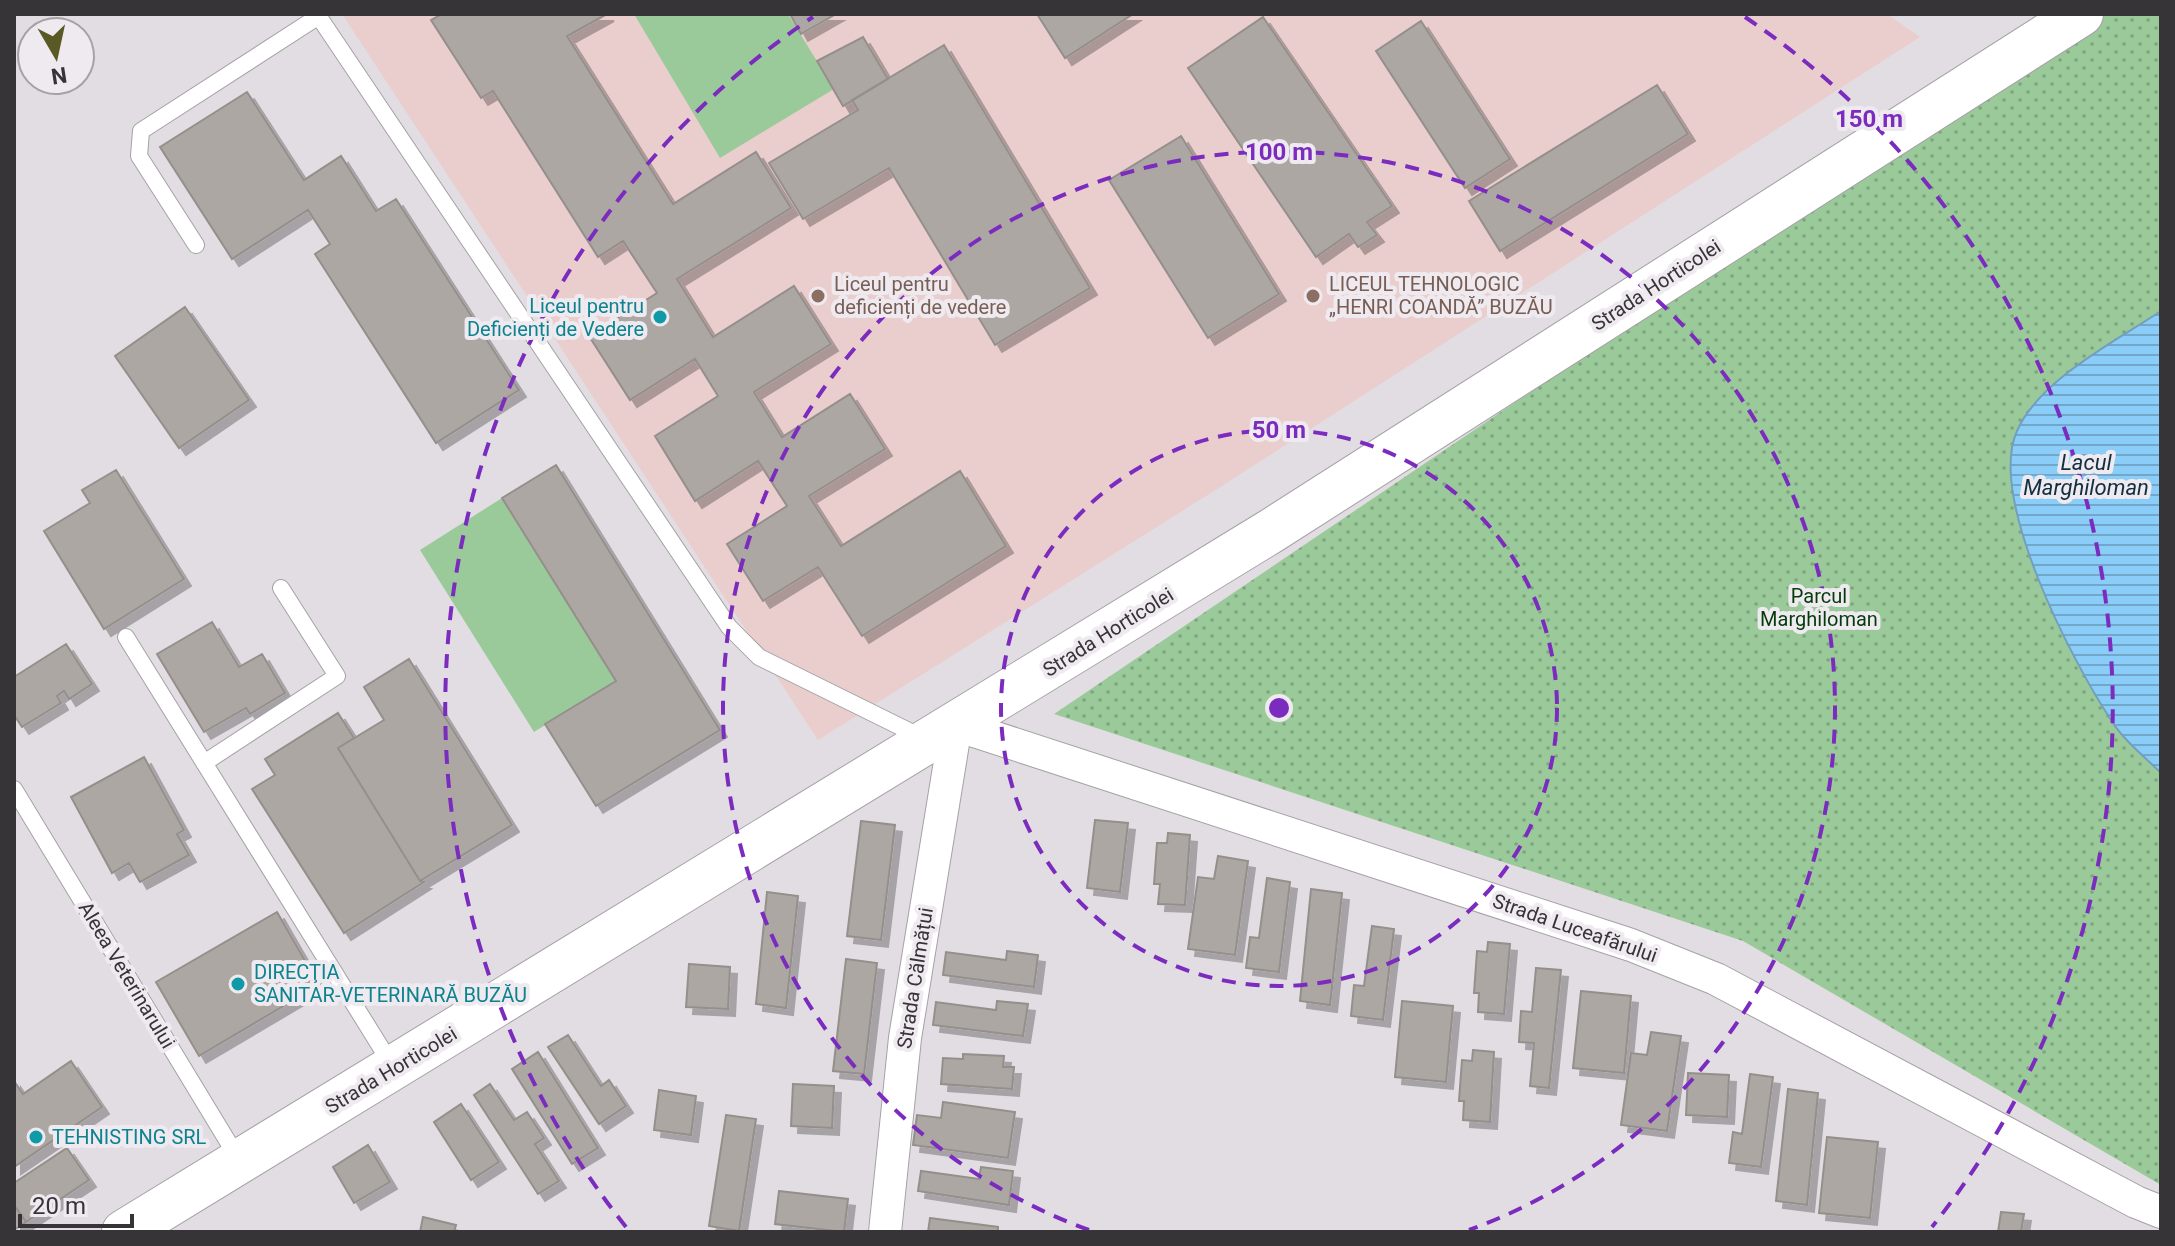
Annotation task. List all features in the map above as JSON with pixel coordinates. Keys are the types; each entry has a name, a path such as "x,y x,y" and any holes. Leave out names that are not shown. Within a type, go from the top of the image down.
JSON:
{"main road":[{"name":"Strada Horticolei","path":"124,1232 1271,531 2081,14"}],"street":[{"name":"Strada Luceafărului","path":"943,733 1631,945 1716,979 2136,1202 2161,1212"},
{"name":"Strada Călmățui","path":"885,1232 905,1038 943,733"}],"lane":[{"path":"196,245 139,156 141,131 318,15 729,627 759,657 943,733"},
{"path":"204,763 337,676 281,588"},
{"path":"126,637 394,1068"},
{"name":"Aleea Veterinarului","path":"14,789 240,1162"}],"shaded area":[{"path":"342,14 1887,14 1920,37 1225,484 818,740"}],"green space":[{"path":"634,14 788,14 834,89 720,158"},
{"name":"Parcul Marghiloman","path":"2090,14 2161,14 2161,1185 1743,941 1054,714"},
{"path":"502,498 616,681 534,732 420,550"}],"water":[{"name":"Lacul Marghiloman","path":"2161,311 2161,773 2116,727 2056,620 2023,536 2014,496 2011,460 2017,431 2042,395 2080,363"}],"building":[{"name":"Liceul pentru Deficienți de Vedere","path":"442,14 607,14 567,36 673,204 756,152 791,208 677,279 713,337 794,286 831,344 754,392 782,437 850,394 885,449 809,496 841,546 960,471 1006,546 862,636 818,567 763,601 727,544 787,506 758,461 695,501 655,436 718,396 695,359 630,400 589,336 657,293 623,241 598,257 493,91 481,98 431,20"},
{"path":"790,14 836,14 801,34"},
{"path":"1037,14 1133,14 1065,58"},
{"path":"1263,17 1392,206 1367,222 1377,235 1358,247 1349,234 1316,257 1188,68"},
{"path":"1421,21 1510,159 1465,188 1376,51"},
{"path":"863,37 888,79 843,106 817,61"},
{"path":"944,45 1090,288 995,345 889,168 803,219 769,163 858,110 852,100"},
{"path":"1657,85 1688,134 1500,251 1469,201"},
{"path":"247,92 304,180 341,156 376,211 396,199 519,390 436,443 315,254 330,244 308,210 232,259 160,147"},
{"path":"1181,136 1279,294 1208,338 1109,180"},
{"path":"185,307 249,400 179,448 115,356"},
{"path":"556,465 720,730 596,806 545,724 616,681 502,498"},
{"path":"116,470 184,579 104,629 44,531 90,503 82,490"},
{"path":"212,622 239,667 262,654 285,693 250,714 246,708 204,732 157,654"},
{"path":"66,644 92,684 69,699 64,691 57,696 61,703 22,727 14,715 14,677"},
{"path":"409,659 512,825 420,881 338,748 384,720 364,687"},
{"path":"338,713 354,738 338,748 420,881 424,882 344,933 252,789 275,775 265,759"},
{"path":"144,757 184,830 177,834 189,855 140,882 129,863 112,873 71,797"},
{"path":"1095,820 1128,823 1120,892 1087,888"},
{"path":"861,821 895,825 881,940 847,936"},
{"path":"1168,833 1190,835 1185,905 1158,904 1160,884 1154,884 1157,843 1167,843"},
{"path":"1218,856 1248,861 1235,955 1188,949 1198,877 1214,879"},
{"path":"1267,878 1290,882 1279,972 1246,968 1250,937 1259,938"},
{"path":"1311,889 1342,893 1330,1005 1300,1001"},
{"path":"767,892 798,896 786,1008 756,1004"},
{"name":"DIRECŢIA SANITAR-VETERINARĂ BUZĂU","path":"277,912 319,985 199,1056 156,982"},
{"path":"1372,926 1394,929 1383,1020 1351,1016 1354,985 1364,986"},
{"path":"1488,942 1510,944 1504,1014 1478,1012 1479,993 1474,993 1477,951 1487,952"},
{"path":"1007,951 1038,955 1034,987 943,975 946,952 1006,960"},
{"path":"846,959 877,963 864,1074 833,1071"},
{"path":"689,964 730,967 728,1009 686,1007"},
{"path":"1536,968 1561,970 1549,1088 1530,1086 1534,1043 1519,1042 1521,1011 1532,1012"},
{"path":"1581,991 1631,996 1624,1073 1573,1068"},
{"path":"997,1001 1028,1004 1023,1036 933,1025 936,1002 996,1010"},
{"path":"1402,1001 1453,1006 1446,1082 1395,1077"},
{"path":"1651,1032 1681,1036 1667,1131 1621,1125 1631,1053 1647,1055"},
{"path":"568,1035 601,1086 609,1080 626,1106 599,1124 548,1047"},
{"path":"1473,1050 1494,1052 1490,1122 1463,1120 1464,1101 1459,1101 1462,1060 1472,1061"},
{"path":"538,1052 598,1148 572,1164 512,1069"},
{"path":"963,1054 1004,1056 1003,1067 1014,1067 1012,1089 941,1084 943,1058 963,1059"},
{"name":"TEHNISTING SRL","path":"71,1061 102,1107 14,1167 14,1081 23,1094"},
{"path":"1688,1073 1729,1075 1727,1117 1686,1115"},
{"path":"1750,1074 1773,1077 1761,1167 1729,1163 1733,1132 1742,1134"},
{"path":"490,1084 514,1120 527,1112 544,1138 535,1144 559,1181 538,1194 474,1095"},
{"path":"793,1084 834,1086 832,1128 791,1126"},
{"path":"1788,1089 1818,1093 1807,1205 1776,1201"},
{"path":"659,1090 696,1096 691,1135 654,1130"},
{"path":"943,1102 1015,1112 1008,1158 913,1145 917,1115 941,1118"},
{"path":"461,1104 499,1162 471,1180 434,1122"},
{"path":"726,1115 756,1119 739,1231 709,1226"},
{"path":"1827,1137 1878,1142 1870,1218 1819,1213"},
{"path":"368,1145 390,1182 354,1203 333,1167"},
{"path":"67,1148 89,1180 26,1222 14,1205 14,1183"},
{"path":"981,1167 1013,1171 1009,1205 918,1191 921,1171 979,1179"},
{"path":"779,1191 848,1199 844,1232 775,1224"},
{"path":"14,1205 26,1222 14,1230"},
{"path":"2001,1212 2024,1214 2021,1232 1998,1232"},
{"path":"423,1217 456,1225 454,1232 420,1232"},
{"path":"930,1218 998,1227 998,1232 928,1232"}],"place":[{"name":"Liceul pentru deficienți de vedere","path":"818,296"},
{"name":"LICEUL TEHNOLOGIC „HENRI COANDĂ” BUZĂU","path":"1313,296"},
{"name":"Liceul pentru Deficienți de Vedere","path":"660,317"},
{"name":"DIRECŢIA SANITAR-VETERINARĂ BUZĂU","path":"238,984"},
{"name":"TEHNISTING SRL","path":"36,1137"}]}
